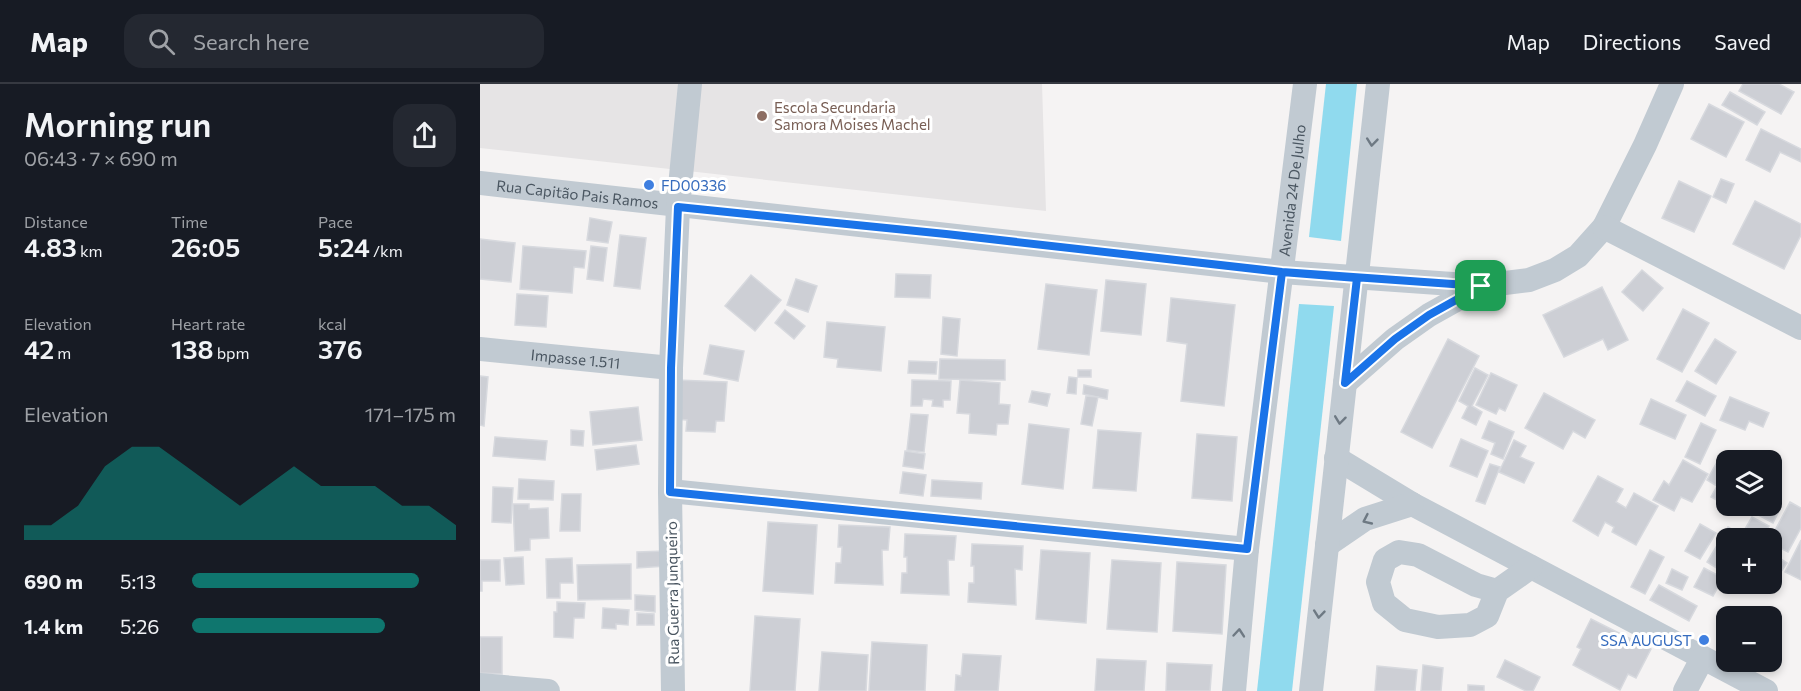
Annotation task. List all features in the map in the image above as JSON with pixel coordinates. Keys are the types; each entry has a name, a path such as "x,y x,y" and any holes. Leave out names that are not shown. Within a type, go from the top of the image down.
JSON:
{"street":[{"name":"Rua Guerra Junqueiro","path":"673,691 671,368 678,207 690,84"},
{"name":"Avenida 24 De Julho","path":"1234,691 1247,549 1305,84"},
{"path":"1311,691 1378,84"},
{"path":"1345,383 1395,339 1429,315 1481,286 1529,280 1555,270 1578,256 1604,227 1645,145 1672,84"},
{"name":"Rua Capitão Pais Ramos","path":"480,183 678,207 946,234 1282,272 1481,286"},
{"path":"1604,227 1801,328"},
{"name":"Impasse 1.511","path":"480,349 671,368"},
{"path":"1336,458 1412,504 1766,691"},
{"path":"670,492 1247,549"},
{"path":"1327,545 1365,519 1412,504"},
{"path":"1497,591 1476,585 1418,555 1399,552 1385,561 1378,582 1384,603 1405,620 1438,627 1470,625 1487,616 1497,591 1531,567"},
{"path":"1685,691 1702,658"},
{"path":"480,685 533,690"}],"shaded area":[{"name":"Escola Secundaria Samora Moises Machel","path":"480,84 1042,84 1046,211 480,148"}],"water":[{"path":"1326,84 1357,84 1341,241 1309,237"},
{"path":"1299,304 1334,306 1292,691 1257,691"}],"building":[{"path":"1743,84 1779,84 1794,92 1781,114 1739,91"},
{"path":"1730,92 1765,112 1757,125 1722,105"},
{"path":"1709,104 1744,122 1726,157 1691,139"},
{"path":"1761,129 1801,149 1801,162 1780,152 1770,172 1746,160"},
{"path":"1721,179 1734,184 1726,203 1713,197"},
{"path":"1679,181 1711,196 1694,232 1662,218"},
{"path":"1755,201 1801,224 1801,235 1784,269 1733,244"},
{"path":"590,218 612,222 608,243 587,240"},
{"path":"620,235 646,238 640,289 614,286"},
{"path":"480,239 515,243 511,282 480,279"},
{"path":"523,246 586,251 584,268 574,267 572,293 520,289"},
{"path":"591,246 607,248 603,281 587,279"},
{"path":"1642,270 1663,288 1643,311 1622,292"},
{"path":"896,274 931,275 930,298 895,297"},
{"path":"751,275 781,300 755,331 725,306"},
{"path":"796,279 817,286 808,312 787,305"},
{"path":"1106,280 1146,284 1141,335 1101,331"},
{"path":"1046,284 1097,290 1089,355 1038,349"},
{"path":"1602,287 1628,340 1608,350 1603,339 1564,357 1543,315"},
{"path":"517,294 548,296 546,327 515,325"},
{"path":"1171,298 1235,305 1224,406 1181,401 1187,344 1167,341"},
{"path":"1683,309 1709,323 1682,372 1657,359"},
{"path":"785,310 805,326 794,339 775,323"},
{"path":"943,317 960,319 957,356 941,354"},
{"path":"827,322 885,327 881,371 837,367 838,359 824,357"},
{"path":"1448,339 1479,356 1432,448 1401,432"},
{"path":"1715,339 1736,352 1716,384 1695,371"},
{"path":"710,345 744,351 738,381 704,374"},
{"path":"940,359 1005,360 1005,380 939,379"},
{"path":"909,361 937,362 936,374 908,373"},
{"path":"1475,368 1488,375 1472,406 1482,412 1476,425 1462,418 1468,406 1459,401"},
{"path":"1078,370 1091,370 1091,377 1078,377"},
{"path":"1491,373 1517,385 1505,411 1499,408 1496,414 1476,405"},
{"path":"480,376 488,377 484,426 480,425"},
{"path":"1069,377 1077,378 1076,394 1067,393"},
{"path":"676,380 727,382 724,421 716,421 715,432 686,431 687,420 674,419"},
{"path":"912,380 951,381 950,400 943,400 943,407 932,406 933,400 923,399 922,406 911,406"},
{"path":"960,380 1000,383 999,404 1010,405 1008,424 997,424 996,435 969,433 970,414 957,413"},
{"path":"1687,381 1716,396 1705,416 1676,401"},
{"path":"1084,385 1108,390 1107,399 1083,394"},
{"path":"1032,391 1050,394 1047,406 1029,402"},
{"path":"1544,393 1595,420 1585,438 1573,431 1563,449 1525,428"},
{"path":"1086,396 1098,397 1092,426 1081,424"},
{"path":"1730,397 1769,413 1763,427 1749,421 1745,430 1720,420"},
{"path":"1651,399 1686,415 1675,439 1640,424"},
{"path":"638,407 642,440 593,445 590,412"},
{"path":"911,414 928,415 924,452 907,450"},
{"path":"1489,421 1514,432 1503,459 1491,454 1495,443 1482,438"},
{"path":"1701,423 1716,430 1700,464 1685,457"},
{"path":"1029,424 1069,429 1063,489 1022,484"},
{"path":"571,430 584,431 583,446 571,445"},
{"path":"1098,430 1141,433 1136,491 1093,488"},
{"path":"1197,434 1237,437 1232,501 1192,498"},
{"path":"495,437 547,441 545,460 493,456"},
{"path":"1461,439 1488,451 1477,477 1450,466"},
{"path":"1514,440 1526,446 1520,457 1534,463 1524,483 1499,472"},
{"path":"636,445 639,464 597,470 595,450"},
{"path":"905,451 925,454 923,469 903,466"},
{"path":"1683,460 1708,474 1692,502 1681,497 1674,511 1653,500 1664,481 1669,485"},
{"path":"1490,464 1500,467 1485,504 1476,501"},
{"path":"1716,464 1716,485 1707,480"},
{"path":"903,472 926,475 923,496 900,493"},
{"path":"1598,476 1623,489 1616,502 1626,508 1634,493 1658,506 1636,545 1612,532 1614,527 1605,522 1598,536 1573,521"},
{"path":"519,479 554,481 553,500 518,499"},
{"path":"932,480 982,483 981,499 931,496"},
{"path":"493,487 513,488 511,523 492,522"},
{"path":"1716,488 1716,500 1711,497"},
{"path":"562,494 581,494 580,531 560,531"},
{"path":"1790,502 1801,508 1801,528 1788,552 1782,549 1782,528 1776,528"},
{"path":"513,504 529,504 529,509 548,508 549,538 530,539 530,550 515,551"},
{"path":"1760,516 1776,516 1773,523"},
{"path":"1752,517 1769,526 1768,528 1746,528"},
{"path":"768,522 817,525 813,594 763,591"},
{"path":"1700,524 1716,533 1700,559 1685,551"},
{"path":"839,525 890,527 888,550 882,550 883,585 835,583 836,563 841,563 842,547 838,547"},
{"path":"905,534 956,536 954,560 948,560 949,595 901,593 902,573 907,573 907,557 904,557"},
{"path":"1801,540 1801,580 1785,572"},
{"path":"972,544 1023,546 1022,570 1015,569 1016,605 968,602 969,583 974,583 974,566 971,566"},
{"path":"1716,547 1716,568 1707,562"},
{"path":"1041,550 1090,553 1086,623 1036,619"},
{"path":"1650,550 1664,557 1645,594 1631,587"},
{"path":"665,551 666,566 637,568 637,552"},
{"path":"523,557 524,584 506,585 504,558"},
{"path":"572,558 573,583 560,583 560,598 547,598 546,559"},
{"path":"480,560 500,560 500,581 482,581 482,591 480,591"},
{"path":"1112,560 1161,563 1157,632 1107,629"},
{"path":"1782,560 1787,563 1782,570"},
{"path":"1177,562 1226,565 1222,634 1173,631"},
{"path":"631,564 631,599 578,600 577,565"},
{"path":"1704,568 1716,574 1716,591 1713,596 1694,587"},
{"path":"1672,569 1688,577 1682,590 1666,583"},
{"path":"1659,585 1697,606 1689,621 1650,600"},
{"path":"635,595 655,596 655,612 635,610"},
{"path":"557,602 585,603 584,618 574,618 573,638 554,637 554,612 557,612"},
{"path":"603,608 629,610 628,625 616,624 616,629 602,628"},
{"path":"637,613 654,614 654,625 637,625"},
{"path":"755,616 800,619 795,691 750,691"},
{"path":"1591,619 1651,649 1636,678 1628,674 1620,690 1573,665 1581,649 1577,647"},
{"path":"480,637 502,637 502,674 480,673"},
{"path":"872,642 927,645 925,691 869,691"},
{"path":"822,652 868,655 866,691 819,691"},
{"path":"963,654 1001,656 998,691 955,691 956,675 961,676"},
{"path":"1097,659 1146,661 1144,691 1095,691"},
{"path":"1505,660 1540,677 1533,691 1526,691 1497,677"},
{"path":"1167,663 1212,665 1210,691 1166,691"},
{"path":"1423,665 1443,668 1441,691 1421,691"},
{"path":"1377,666 1417,670 1415,691 1375,691"},
{"path":"1468,685 1484,686 1484,691 1468,691"}],"place":[{"name":"Escola Secundaria Samora Moises Machel","path":"762,116"},
{"name":"FD00336","path":"649,185"},
{"name":"SSA AUGUST","path":"1704,640"}],"route":[{"path":"1481,286 1282,272 1247,549 670,492 671,368 678,207 946,234 1282,272 1357,278 1345,383 1395,339 1429,315 1481,286"}]}
